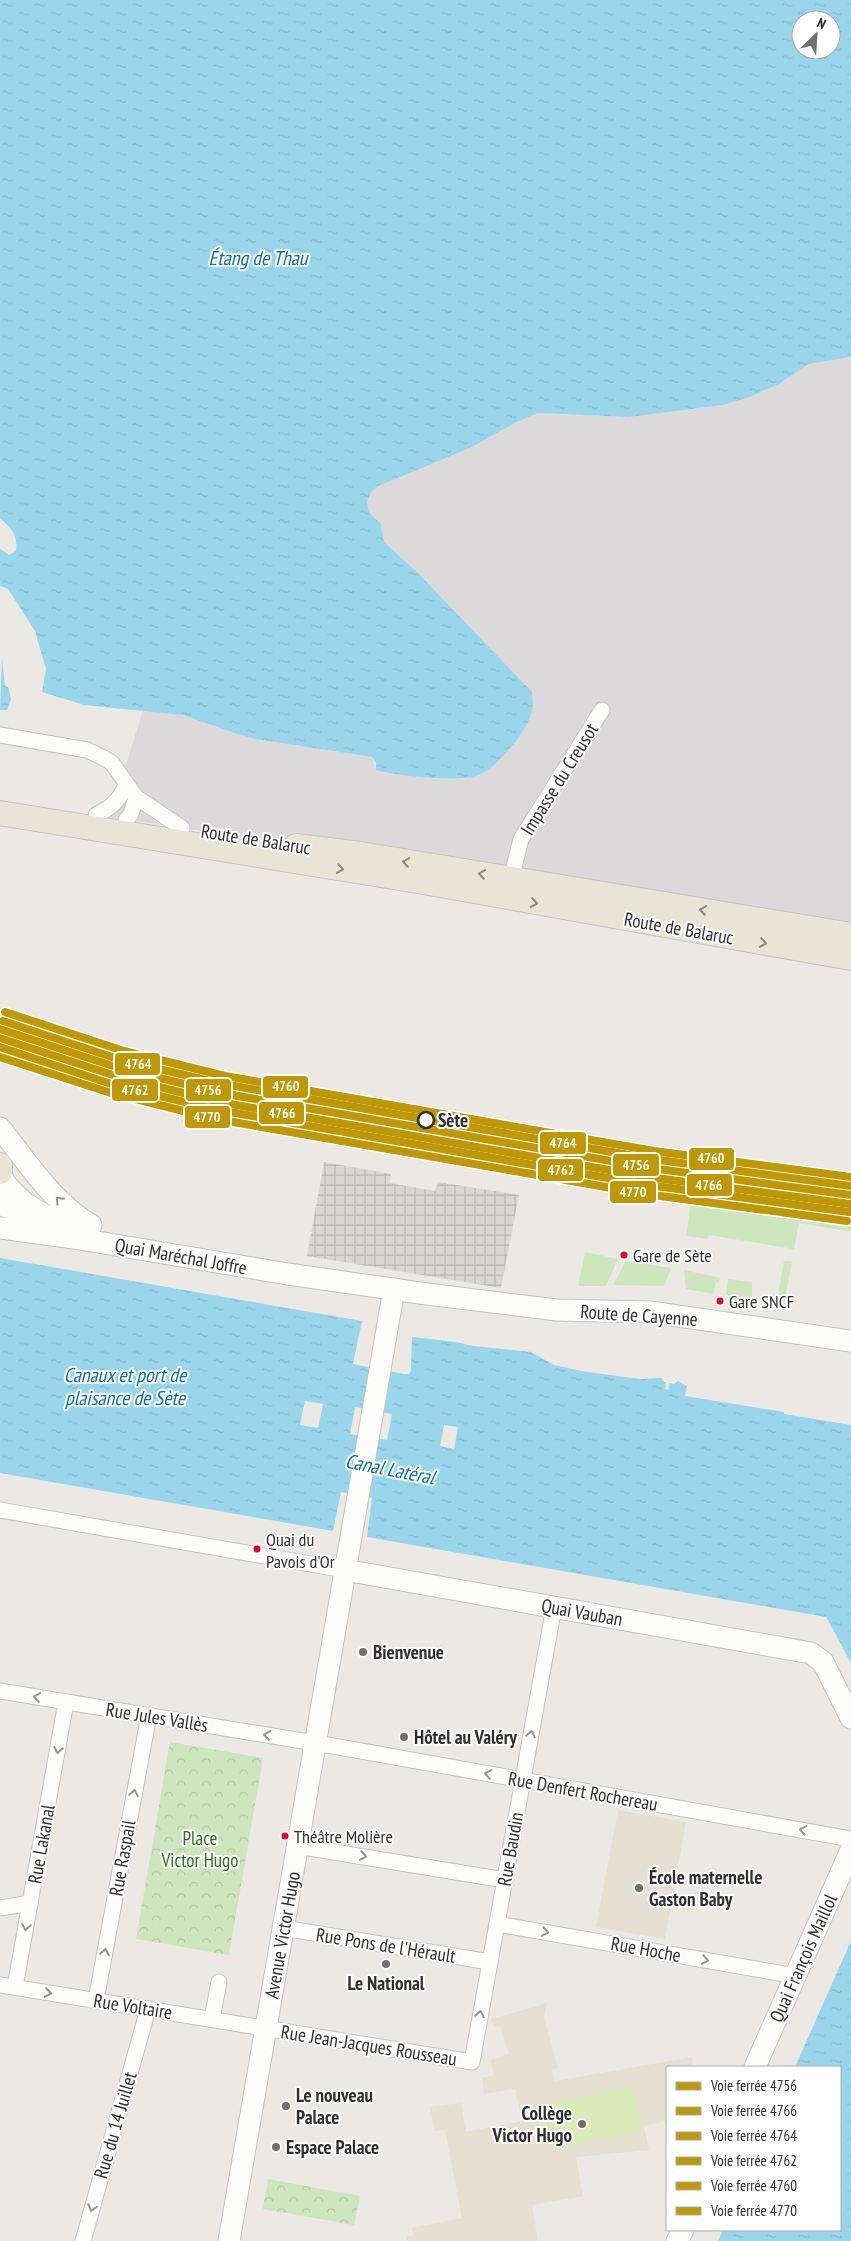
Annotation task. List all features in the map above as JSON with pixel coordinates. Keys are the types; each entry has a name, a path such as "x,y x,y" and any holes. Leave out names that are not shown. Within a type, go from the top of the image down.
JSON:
{"main road":[{"name":"Route de Balaruc","path":"0,801 96,815 125,827 182,828 246,840 361,854 509,889 851,958"},
{"name":"Route de Balaruc","path":"0,813 125,827 412,880 509,889 851,934"},
{"path":"0,1128 57,1199 70,1212 112,1238"},
{"path":"0,1165 0,1173"},
{"name":"Quai Maréchal Joffre","path":"0,1173 20,1200 35,1211 85,1232 275,1264 288,1274"},
{"path":"0,1204 74,1238"},
{"path":"0,1228 74,1238"},
{"name":"Quai Maréchal Joffre","path":"74,1238 288,1274 394,1289"},
{"name":"Route de Cayenne","path":"394,1289 557,1310 650,1312 851,1341"},
{"name":"Avenue Victor Hugo","path":"229,2241 394,1289"},
{"name":"Quai Vauban","path":"345,1570 786,1647 811,1653 826,1667 851,1718"},
{"name":"Quai François Maillol","path":"755,2066 851,1850"}],"street":[{"name":"Impasse du Creusot","path":"509,889 521,840 602,710"},
{"path":"0,735 87,750 112,763 128,793 182,828"},
{"path":"96,815 111,808 128,793"},
{"path":"125,827 121,813 128,793"},
{"path":"0,1510 345,1570"},
{"name":"Rue Baudin","path":"472,2062 554,1607"},
{"name":"Rue Jules Vallès","path":"0,1691 315,1743"},
{"name":"Rue Lakanal","path":"8,1986 30,1903 66,1702"},
{"name":"Rue Raspail","path":"96,2000 149,1715"},
{"name":"Rue Denfert Rochereau","path":"315,1743 851,1839"},
{"path":"297,1846 505,1880"},
{"path":"0,1908 30,1903"},
{"name":"Rue Hoche","path":"497,1924 796,1976"},
{"name":"Rue Pons de l'Hérault","path":"283,1928 490,1962"},
{"path":"212,2020 218,1982"},
{"name":"Rue Voltaire","path":"8,1986 266,2028"},
{"name":"Rue du 14 Juillet","path":"83,2241 148,2009"},
{"name":"Rue Jean-Jacques Rousseau","path":"266,2028 472,2062"}],"shaded area":[{"path":"851,357 851,929 110,817 143,710 183,715 255,739 372,757 376,770 390,773 473,777 489,769 512,747 532,714 532,692 417,572 384,542 381,524 369,512 367,503 370,494 376,487 470,448 517,422 538,413 629,417 723,405 750,397 779,384 808,364"},
{"path":"324,1162 391,1174 390,1183 435,1191 438,1182 519,1195 501,1288 307,1256"},
{"name":"École maternelle Gaston Baby","path":"618,1810 686,1822 665,1939 596,1927"},
{"name":"Collège Victor Hugo","path":"547,2003 544,2018 558,2068 552,2070 555,2081 692,2057 693,2066 666,2066 666,2121 644,2126 649,2150 576,2157 583,2196 532,2205 538,2241 407,2241 406,2237 413,2235 412,2228 462,2218 445,2130 435,2131 430,2107 461,2103 466,2132 522,2121 515,2089 484,2094 482,2078 494,2075 491,2060 509,2054 500,2026 493,2027 492,2019"}],"green space":[{"path":"691,1203 851,1222 851,1232 799,1223 794,1249 709,1235 707,1239 686,1236"},
{"path":"585,1252 618,1259 606,1286 578,1286"},
{"path":"626,1261 671,1268 664,1286 613,1285"},
{"path":"784,1261 792,1261 783,1309 776,1307"},
{"path":"684,1270 720,1278 719,1283 716,1282 713,1294 686,1289"},
{"path":"728,1279 752,1282 752,1299 726,1295"},
{"name":"Place Victor Hugo","path":"170,1742 263,1758 229,1955 136,1939"},
{"path":"634,2087 642,2132 551,2148 543,2104"},
{"path":"268,2179 360,2196 354,2225 263,2209"}],"water":[{"name":"Étang de Thau","path":"0,0 851,0 851,357 808,364 779,384 750,397 723,405 629,417 538,413 517,422 470,448 376,487 370,494 367,503 369,512 381,524 384,542 417,572 532,692 532,712 522,733 507,752 489,769 472,777 462,778 410,776 386,772 376,770 376,763 372,757 255,739 183,715 84,705 42,692 46,669 35,631 8,589 0,586 0,549 9,555 16,551 15,536 0,518"},
{"path":"2,659 5,686 8,687 11,699 7,710 0,710"},
{"name":"Canaux et port de plaisance de Sète","path":"0,1258 362,1321 353,1364 404,1374 409,1374 411,1370 412,1337 531,1352 554,1365 581,1371 640,1379 661,1378 666,1382 665,1389 668,1390 670,1383 674,1384 678,1381 687,1386 685,1396 851,1425 851,1663 826,1617 367,1537 372,1498 341,1492 333,1531 0,1473","holes":["305,1401 323,1404 318,1428 300,1425","355,1407 392,1414 387,1440 350,1434","444,1425 458,1427 454,1449 440,1446"]},
{"path":"851,1941 851,2241 718,2241 723,2231 841,2231 841,2066 795,2066"}],"rail line":[{"name":"4760","path":"5,1012 124,1051 225,1076 654,1151 851,1177"},
{"name":"4764","path":"3,1021 121,1060 223,1084 652,1159 851,1186"},
{"name":"4756","path":"0,1029 119,1068 221,1093 651,1168 851,1195"},
{"name":"4766","path":"0,1038 116,1076 219,1102 649,1177 850,1204"},
{"name":"4762","path":"0,1047 114,1085 218,1110 648,1185 849,1212"},
{"name":"4770","path":"0,1057 111,1093 216,1119 646,1194 847,1221"}],"place":[{"name":"Sète","path":"426,1120"},
{"name":"Gare de Sète","path":"624,1255"},
{"name":"Gare SNCF","path":"720,1301"},
{"name":"Quai du Pavois d'Or","path":"257,1549"},
{"name":"Bienvenue","path":"363,1652"},
{"name":"Hôtel au Valéry","path":"404,1737"},
{"name":"Théâtre Molière","path":"285,1836"},
{"name":"École maternelle Gaston Baby","path":"639,1888"},
{"name":"Le National","path":"386,1964"},
{"name":"Le nouveau Palace","path":"286,2106"},
{"name":"Collège Victor Hugo","path":"582,2124"},
{"name":"Espace Palace","path":"276,2147"}],"water label":[{"name":"Canal Latéral","path":"390,1469"}]}
